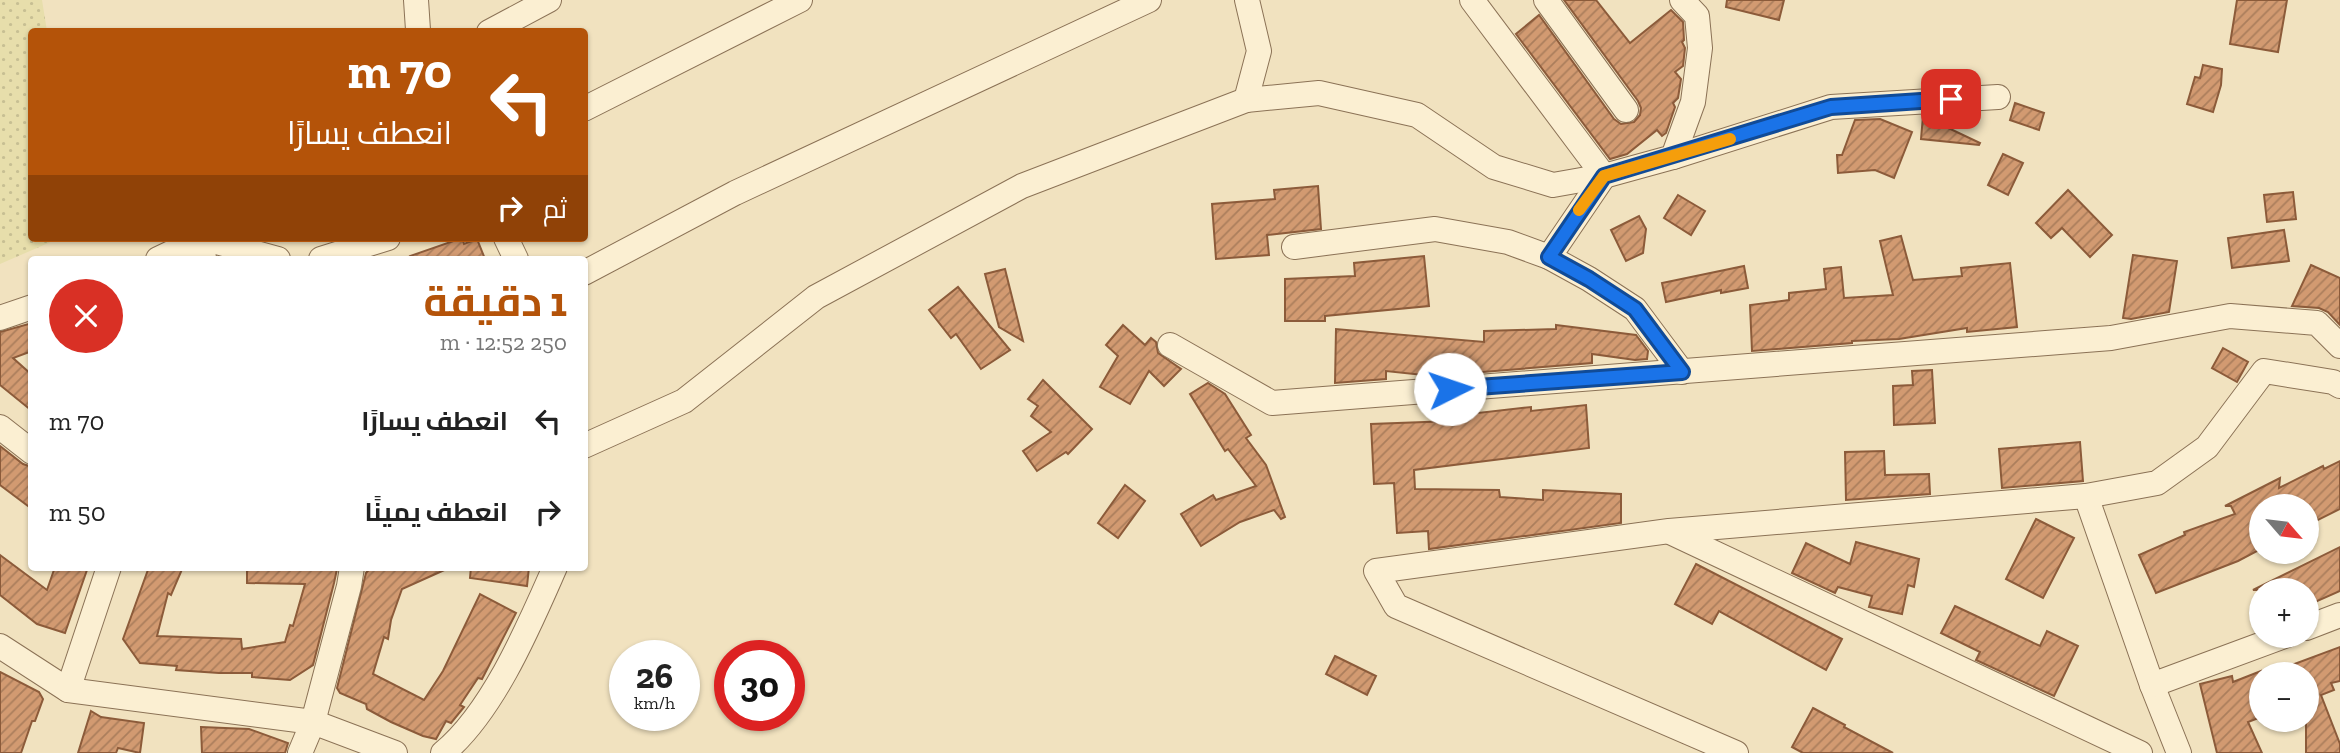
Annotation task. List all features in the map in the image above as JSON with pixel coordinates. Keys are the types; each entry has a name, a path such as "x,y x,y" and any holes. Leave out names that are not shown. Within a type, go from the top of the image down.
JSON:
{"street":[{"path":"416,0 419,28"},
{"path":"496,28 549,0"},
{"path":"588,107 800,0"},
{"path":"588,270 735,193 1149,0"},
{"path":"1246,100 1259,51 1247,0"},
{"path":"1472,0 1604,176"},
{"path":"1546,0 1626,110"},
{"path":"1673,157 1693,102 1700,48 1697,16 1682,0"},
{"path":"588,443 684,401 816,297 1022,186 1246,100 1319,93 1417,115 1494,167 1553,185 1604,176 1673,157 1831,107 1998,96"},
{"path":"1549,257 1604,176"},
{"path":"1294,247 1435,229 1508,242 1549,257 1635,309 1682,372"},
{"path":"164,256 194,242"},
{"path":"216,242 267,256"},
{"path":"331,256 375,242"},
{"path":"0,318 28,308"},
{"path":"1170,345 1272,403 2112,338 2230,316 2316,323 2340,346"},
{"path":"1736,753 1396,606 1376,571 1669,531 2086,496 2157,483 2207,447 2264,372 2333,382 2340,386"},
{"path":"0,427 28,449"},
{"path":"2086,496 2152,685 2179,753"},
{"path":"1669,531 2140,753"},
{"path":"68,690 108,571"},
{"path":"300,753 313,722 351,571"},
{"path":"443,753 485,704 521,644 553,571"},
{"path":"2319,623 2340,615"},
{"path":"0,646 68,690 313,722 395,753"},
{"path":"2152,685 2252,648"}],"shaded area":[{"path":"0,0 42,0 47,28 28,28 28,242 51,242 0,264"}],"building":[{"path":"1564,0 1596,0 1630,43 1671,10 1683,22 1683,66 1675,72 1681,79 1678,98 1673,103 1675,107 1666,133 1662,136 1657,130 1627,154 1610,159 1516,34 1539,15 1614,119 1621,124 1634,122 1640,115 1638,101"},
{"path":"1727,0 1784,0 1779,20 1726,7"},
{"path":"2237,0 2287,0 2278,52 2230,44"},
{"path":"2203,65 2222,69 2221,85 2213,112 2187,104 2195,77 2200,78"},
{"path":"2015,103 2044,113 2039,130 2010,120"},
{"path":"1923,116 1980,143 1921,139"},
{"path":"1880,119 1912,132 1894,178 1875,170 1838,173 1837,155 1842,155 1855,120"},
{"path":"2003,154 2023,163 2008,195 1988,185"},
{"path":"1318,186 1321,229 1267,235 1269,255 1216,259 1212,204 1275,199 1274,190"},
{"path":"2068,190 2112,235 2090,257 2062,228 2051,238 2036,223"},
{"path":"2293,192 2296,219 2267,222 2264,195"},
{"path":"1678,195 1705,211 1691,235 1664,218"},
{"path":"1639,216 1646,229 1643,253 1626,261 1611,230"},
{"path":"2284,230 2289,261 2232,268 2228,238"},
{"path":"1901,236 1913,280 1962,276 1961,268 2010,263 2017,327 1967,332 1967,328 1899,339 1752,351 1750,305 1789,300 1789,293 1826,289 1824,269 1841,267 1844,298 1893,295 1880,241"},
{"path":"450,242 478,242 484,256 410,256"},
{"path":"2133,255 2177,261 2169,312 2123,318"},
{"path":"1424,256 1429,306 1325,316 1325,321 1285,321 1285,279 1355,276 1354,263"},
{"path":"2311,265 2340,278 2340,325 2328,312 2319,308 2292,306"},
{"path":"1744,266 1748,288 1721,293 1721,290 1666,302 1662,283"},
{"path":"1005,269 1023,341 999,327 985,274"},
{"path":"958,287 1010,350 981,369 956,334 951,338 929,310"},
{"path":"28,324 28,352 13,358 28,371 28,408 0,385 0,332"},
{"path":"1123,325 1145,345 1151,338 1156,342 1158,353 1181,369 1164,386 1149,371 1130,404 1100,387 1118,356 1106,345"},
{"path":"1556,325 1636,335 1648,351 1647,359 1592,354 1592,363 1433,376 1386,371 1386,379 1335,383 1336,329 1484,342 1484,331 1556,329"},
{"path":"2223,348 2248,362 2237,382 2212,368"},
{"path":"1932,370 1935,423 1894,425 1893,386 1913,385 1912,371"},
{"path":"1043,380 1092,429 1068,454 1066,452 1037,471 1023,451 1051,432 1031,416 1038,406 1028,399"},
{"path":"1208,383 1225,394 1251,435 1246,438 1266,465 1285,517 1281,519 1274,510 1240,522 1201,546 1181,514 1213,495 1216,500 1256,486 1228,449 1225,451 1190,394"},
{"path":"1586,405 1589,448 1414,470 1415,489 1499,490 1500,497 1543,500 1543,490 1621,494 1621,523 1429,549 1428,531 1397,533 1394,483 1374,484 1371,424 1452,421 1451,416 1531,407 1531,411"},
{"path":"2080,442 2083,481 2002,488 1999,449"},
{"path":"0,446 28,466 28,506 0,485"},
{"path":"1884,451 1885,475 1929,474 1930,494 1846,500 1845,452"},
{"path":"2340,461 2340,509 2319,520 2319,494 2249,494 2249,555 2156,593 2139,555 2185,535 2184,532 2235,514 2231,506 2225,506 2280,478 2279,488 2323,466 2324,469"},
{"path":"1125,485 1145,501 1118,538 1098,523"},
{"path":"2036,519 2074,538 2043,598 2006,579"},
{"path":"1856,542 1919,559 1914,587 1908,585 1902,614 1869,607 1872,596 1838,587 1835,593 1792,573 1806,543 1850,564"},
{"path":"2340,547 2340,591 2319,600 2319,578 2277,578 2306,564 2319,564 2319,557"},
{"path":"0,555 47,590 54,571 87,571 65,633 37,624 0,595"},
{"path":"1696,564 1842,639 1826,670 1719,611 1712,624 1675,604"},
{"path":"148,571 181,571 171,595 168,593 157,636 241,639 242,649 285,642 290,625 293,626 305,584 247,583 247,571 337,571 313,665 290,680 252,677 252,673 176,670 177,666 140,663 123,639"},
{"path":"442,571 402,589 391,620 388,639 384,637 373,674 424,700 443,671 480,594 516,613 482,679 478,678 460,705 464,707 451,723 446,721 436,739 391,722 367,709 366,704 340,693 337,688 366,573"},
{"path":"471,571 529,571 527,586 470,578"},
{"path":"1955,606 2040,646 2047,631 2078,646 2054,696 1976,660 1980,652 1941,633"},
{"path":"2340,647 2340,681 2331,683 2334,690 2321,695 2340,744 2340,753 2306,753 2306,732 2319,732 2319,662 2300,662"},
{"path":"1335,656 1376,676 1367,695 1326,674"},
{"path":"0,672 39,692 43,699 21,753 0,753"},
{"path":"2232,676 2233,682 2249,676 2249,732 2253,732 2262,753 2217,753 2200,684"},
{"path":"1813,708 1893,753 1803,753 1792,747"},
{"path":"91,711 101,717 144,723 140,753 118,748 116,753 78,753"},
{"path":"201,727 249,729 288,743 285,753 202,753"}],"slow traffic":[{"path":"1579,210 1604,176 1730,139"}],"route":[{"path":"1450,389 1682,372 1635,309 1549,257 1604,176 1831,107 1951,99"}]}
